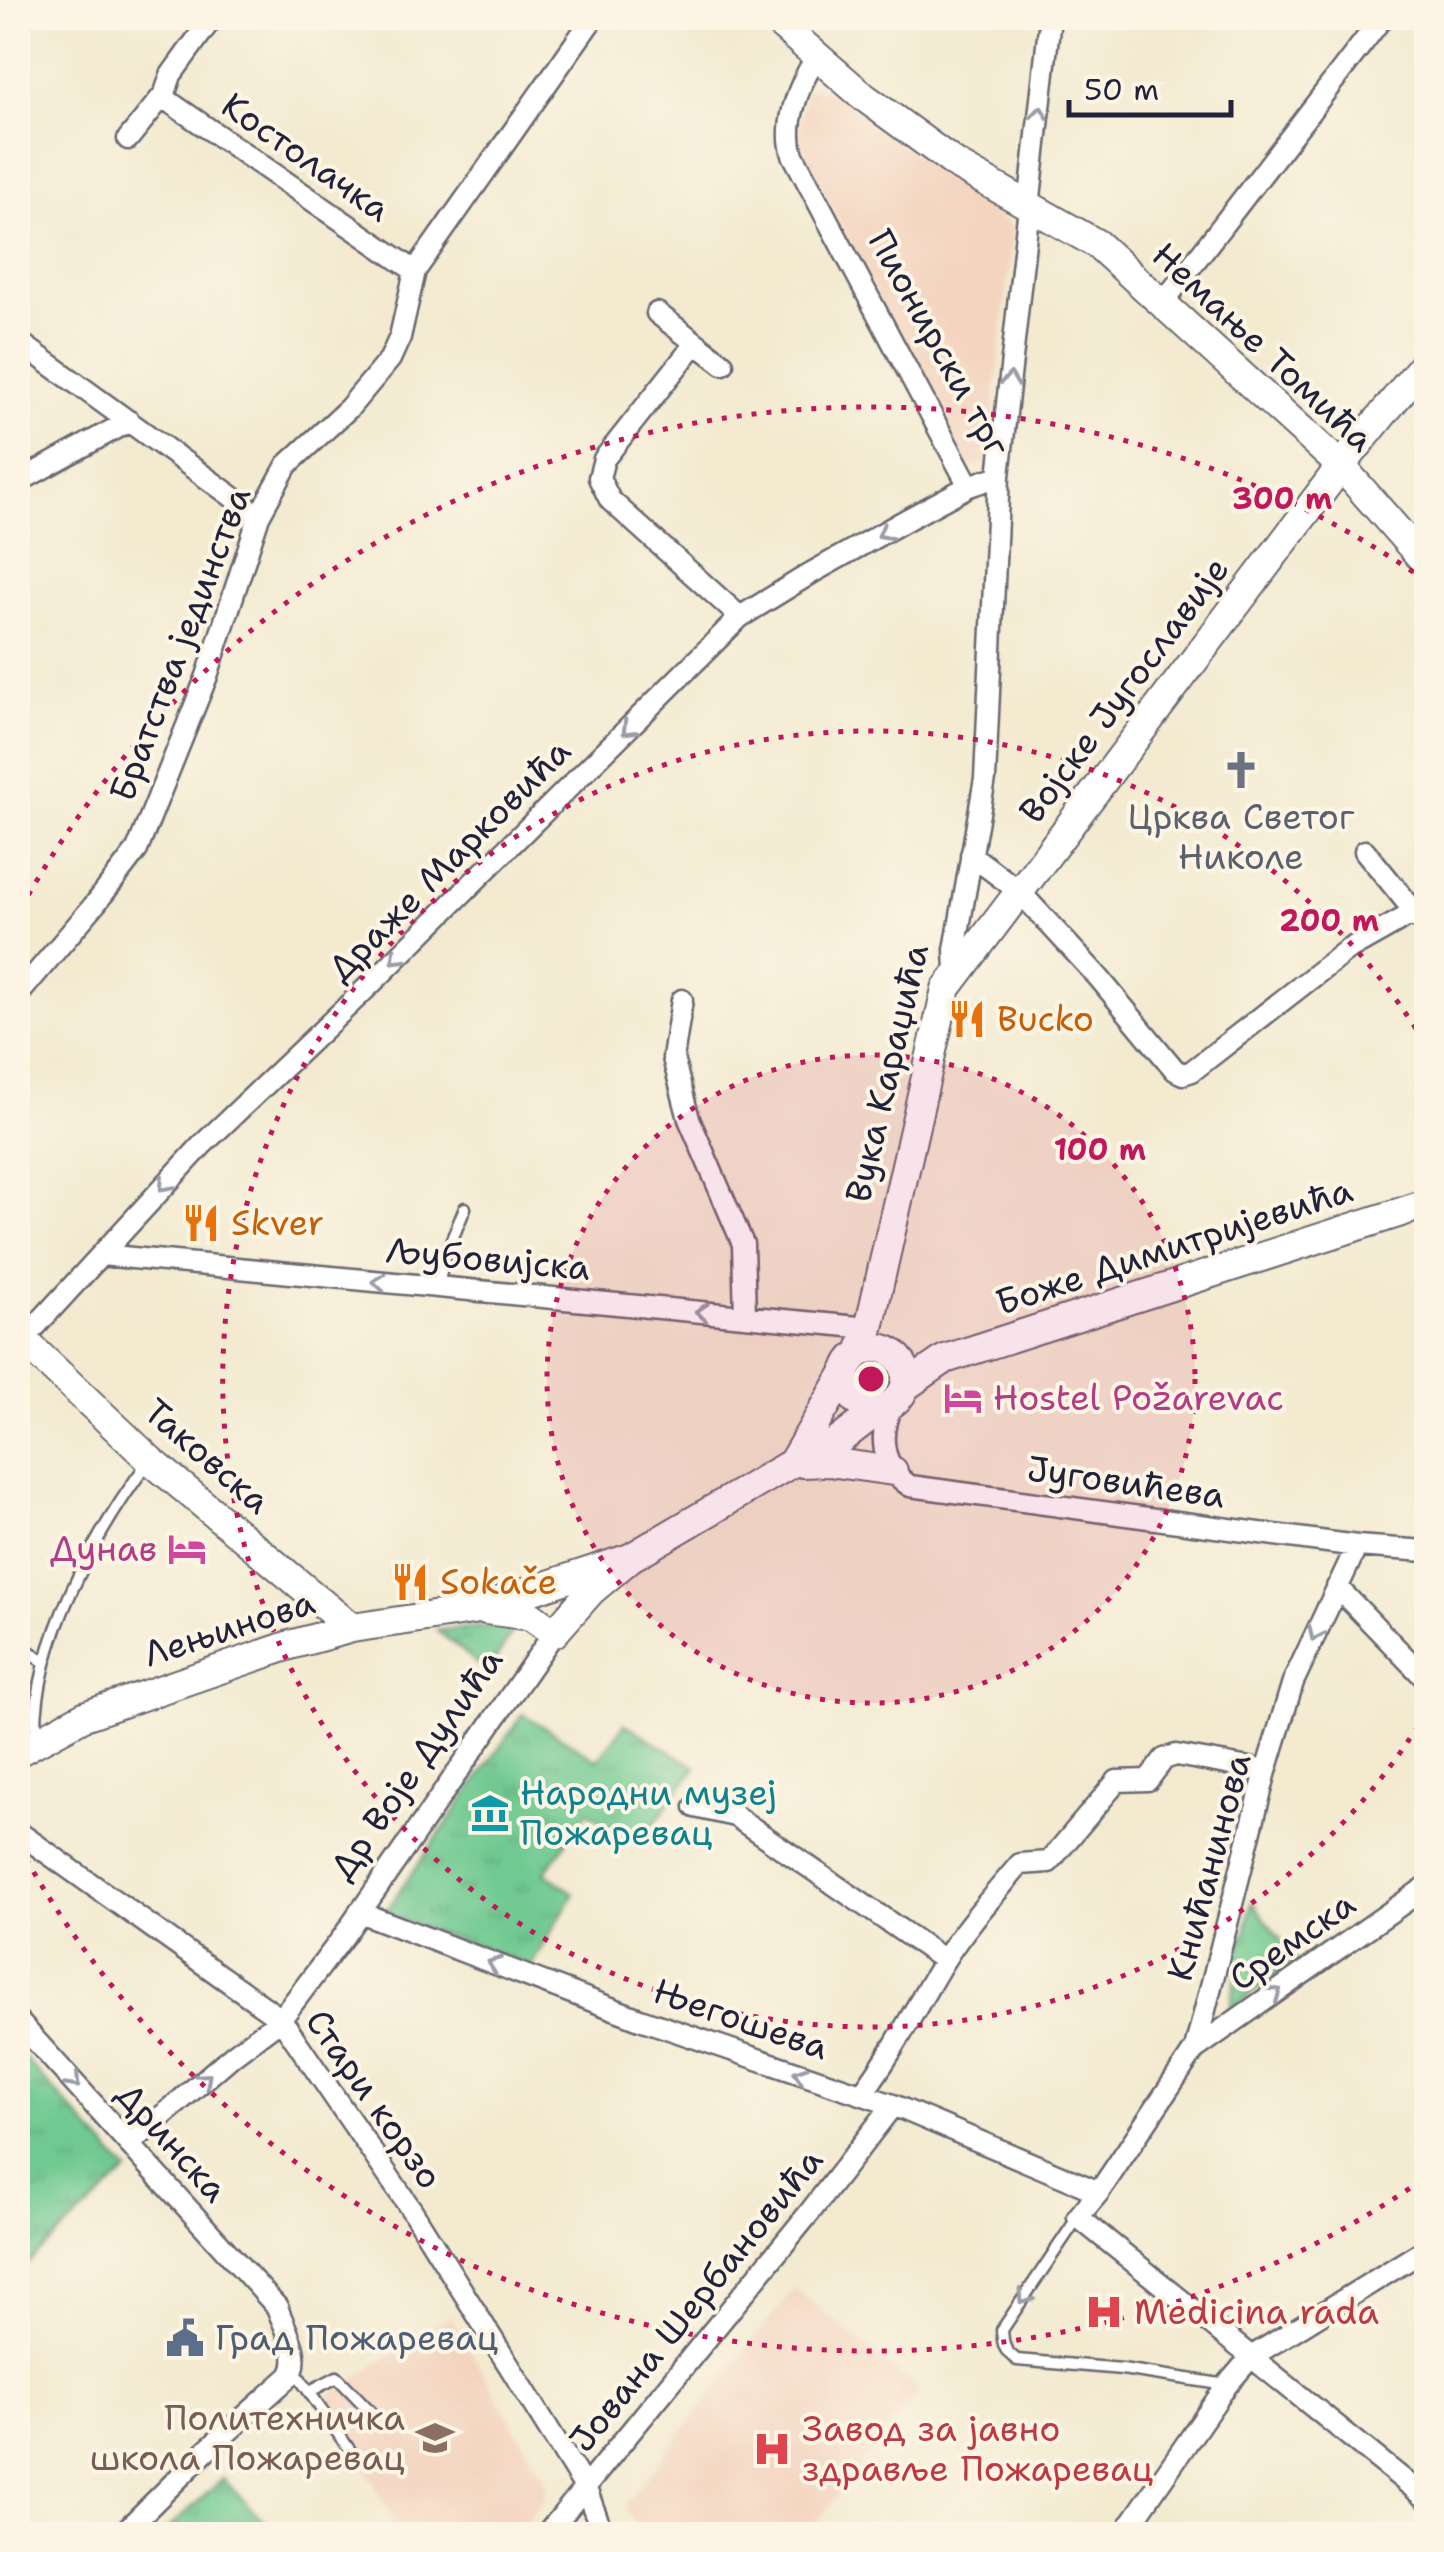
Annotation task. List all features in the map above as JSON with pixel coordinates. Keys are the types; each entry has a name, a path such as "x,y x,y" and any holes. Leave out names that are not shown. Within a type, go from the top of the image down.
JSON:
{"main road":[{"path":"772,18 816,58 957,165 1031,208"},
{"name":"Немање Томића","path":"1031,208 1084,234 1162,304 1341,466 1426,564"},
{"name":"Војске Југославије","path":"956,970 1341,466 1426,361"},
{"name":"Вука Караџића","path":"871,1350 946,988 956,970"},
{"name":"Боже Димитријевића","path":"893,1400 944,1359 1426,1204"},
{"name":"Таковска","path":"20,1338 150,1460 352,1628"},
{"path":"871,1350 906,1368 893,1400 864,1406 847,1387 871,1350"},
{"name":"Боже Димитријевића","path":"871,1350 944,1359"},
{"name":"Др Воје Дулића","path":"792,1463 871,1350"},
{"name":"Др Воје Дулића","path":"554,1632 591,1590 630,1558 792,1463 837,1442 893,1400"},
{"path":"792,1463 828,1462 893,1471"},
{"name":"Лењинова","path":"27,1746 84,1716 290,1645 352,1628 474,1610 630,1558"},
{"name":"Лењинова","path":"474,1610 520,1613 554,1632"}],"street":[{"path":"128,138 165,93 171,75 212,18"},
{"name":"Братства јединства","path":"18,995 137,850 207,676 259,516 272,489 296,455 348,408 390,359 400,337 415,271 593,18"},
{"path":"1031,208 1050,18"},
{"path":"1162,304 1382,18"},
{"name":"Пионирски трг","path":"816,58 798,92 790,134 793,155 970,486 999,476 1031,208"},
{"name":"Костолачка","path":"165,93 168,100 415,271"},
{"path":"656,314 722,364"},
{"path":"18,341 259,516"},
{"path":"695,344 604,459 599,478 610,500 740,617"},
{"path":"18,482 129,422"},
{"name":"Вука Караџића","path":"956,970 955,950 985,779 999,476"},
{"name":"Драже Марковића","path":"20,1338 202,1145 376,979 740,617 970,486"},
{"path":"1365,851 1422,917"},
{"path":"971,855 1019,891 1099,978 1175,1070 1183,1074 1192,1072 1346,951 1408,916 1422,917"},
{"path":"682,1000 673,1058 689,1118 742,1244 745,1316"},
{"name":"Љубовијска","path":"101,1255 745,1316 871,1350"},
{"path":"893,1400 882,1433 893,1471"},
{"name":"Југовићева","path":"893,1471 910,1486 1357,1546 1426,1551"},
{"name":"Книћанинова","path":"1078,2217 1195,2049 1266,1771 1293,1682 1357,1546"},
{"path":"1337,1586 1426,1680"},
{"name":"Др Воје Дулића","path":"131,2143 232,2055 281,2019 554,1632"},
{"path":"862,2094 898,2042 944,1960 1020,1864 1049,1862 1117,1781 1142,1782 1164,1759 1176,1755 1266,1771"},
{"path":"695,1807 735,1816 944,1960"},
{"name":"Стари корзо","path":"18,1832 281,2019 413,2212 586,2489 603,2534"},
{"name":"Сремска","path":"1195,2049 1426,1887"},
{"name":"Његошева","path":"359,1912 640,2020 892,2104 1099,2192"},
{"name":"Дринска","path":"18,2021 277,2308 295,2356 294,2370"},
{"name":"Јована Шербановића","path":"547,2534 892,2104"},
{"path":"1078,2217 1426,2498"},
{"path":"1124,2534 1251,2356 1426,2249"},
{"path":"122,2534 294,2370"}],"lane":[{"path":"438,1287 443,1261 464,1208"},
{"path":"27,1746 44,1662 56,1627 126,1491 150,1460"},
{"path":"18,1642 44,1662"},
{"path":"1078,2217 1002,2330 1008,2354 1017,2360 1122,2369 1227,2385"},
{"path":"294,2370 312,2390 352,2452"},
{"path":"312,2390 338,2377 373,2414"}],"shaded area":[{"path":"806,89 830,90 1013,228 988,462 965,467 798,142"},
{"name":"Завод за јавно здравље Пожаревац","path":"794,2288 918,2390 808,2534 642,2534 624,2507"},
{"name":"Политехничка школа Пожаревац","path":"450,2316 545,2479 545,2497 518,2534 379,2534 394,2521 326,2398"}],"green space":[{"path":"516,1625 488,1672 437,1630"},
{"path":"523,1714 598,1760 625,1724 696,1767 638,1845 587,1812 545,1873 574,1893 531,1966 392,1917 388,1908"},
{"path":"1252,1901 1296,1961 1230,2010 1242,1936 1246,1933"},
{"path":"18,2051 128,2172 18,2272"},
{"path":"223,2479 276,2534 162,2534 167,2530"}],"place":[{"name":"Црква Светог Николе","path":"1241,770"},
{"name":"Bucko","path":"967,1019"},
{"name":"Skver","path":"201,1223"},
{"name":"Hostel Požarevac","path":"963,1398"},
{"name":"Дунав","path":"187,1549"},
{"name":"Sokače","path":"410,1582"},
{"name":"Народни музеј Пожаревац","path":"490,1813"},
{"name":"Medicina rada","path":"1104,2312"},
{"name":"Град Пожаревац","path":"185,2338"},
{"name":"Политехничка школа Пожаревац","path":"435,2438"},
{"name":"Завод за јавно здравље Пожаревац","path":"772,2449"}]}
